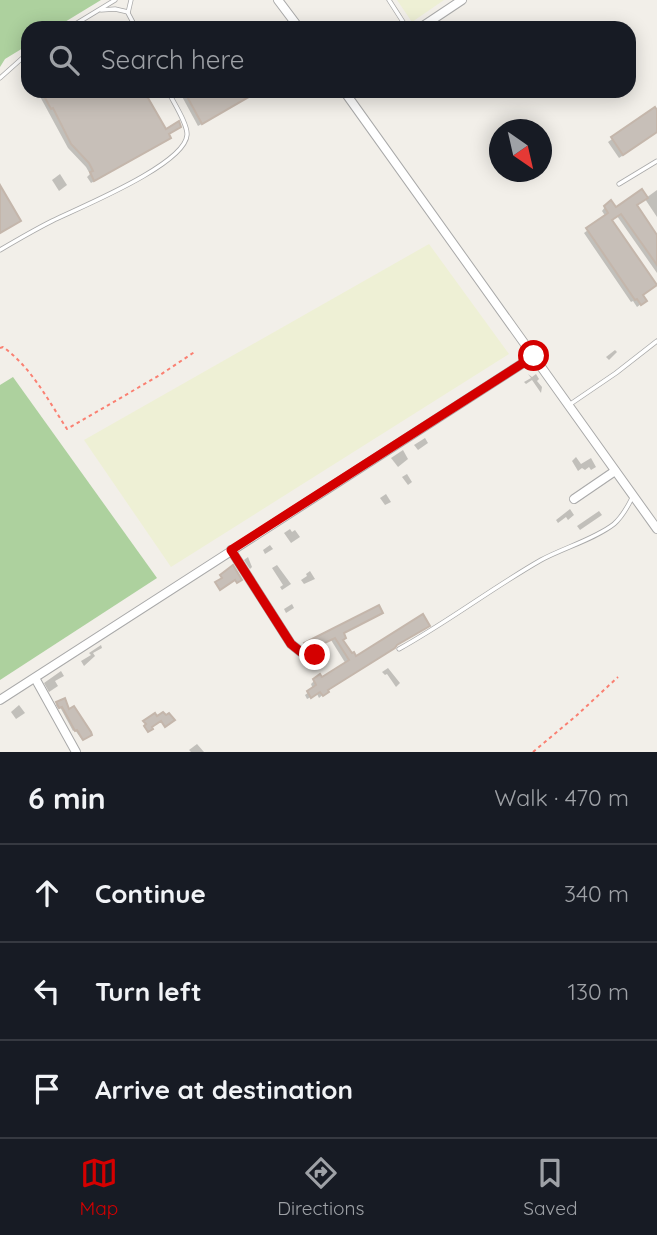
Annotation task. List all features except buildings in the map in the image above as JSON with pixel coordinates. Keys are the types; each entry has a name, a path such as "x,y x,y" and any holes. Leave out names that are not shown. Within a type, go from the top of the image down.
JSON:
{"street":[{"path":"278,0 294,21"},
{"path":"430,21 462,0"},
{"path":"349,98 657,530"},
{"path":"0,700 534,356"},
{"path":"574,499 615,471"},
{"path":"231,550 291,644 301,652 315,655"},
{"path":"35,678 76,752"}],"lane":[{"path":"81,21 115,0"},
{"path":"131,0 128,13 132,21"},
{"path":"389,0 402,21"},
{"path":"99,10 115,9 128,13"},
{"path":"0,78 21,59"},
{"path":"0,250 56,219 120,190 181,148 187,134 171,98"},
{"path":"619,184 657,161"},
{"path":"569,405 657,341"},
{"path":"399,649 540,561 613,525 633,496"}],"path":[{"path":"0,348 3,347 17,357 67,429 196,351"},
{"path":"533,752 618,677"}],"green space":[{"path":"0,0 101,0 66,21 21,21 21,49 5,59 0,67"},
{"path":"397,0 444,0 413,21"},
{"path":"429,244 509,354 171,567 84,440"},
{"path":"13,377 157,578 0,680 0,385"}],"route":[{"path":"315,655 301,652 287,639 231,550 534,356"}]}
